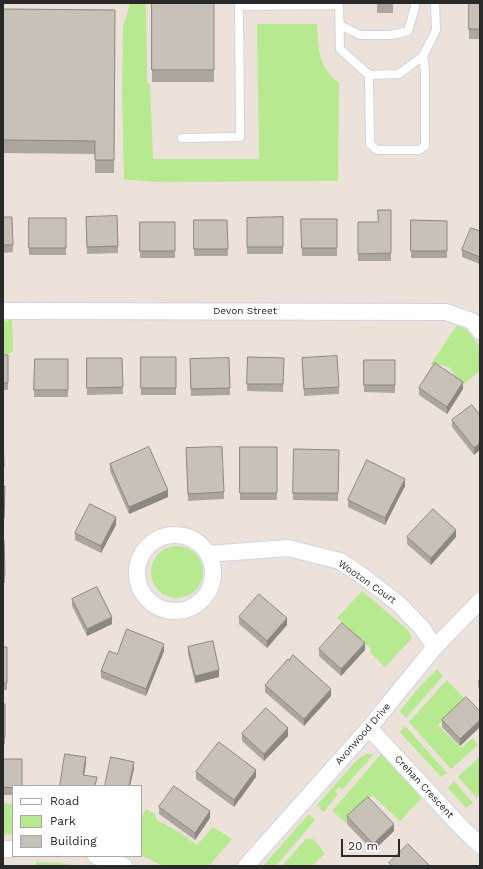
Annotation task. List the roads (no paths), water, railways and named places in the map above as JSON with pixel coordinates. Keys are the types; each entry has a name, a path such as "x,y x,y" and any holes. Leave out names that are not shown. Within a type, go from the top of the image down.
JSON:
{"street":[{"name":"Devon Street","path":"3,311 446,312 472,321 480,331"},
{"path":"178,535 188,537 199,544 208,554 211,563 212,576 209,589 194,605 182,610 162,608 150,602 141,592 137,579 138,561 144,549 153,541 165,536 178,535"},
{"name":"Wooton Court","path":"208,554 288,548 340,561 364,577 400,605 422,628 435,647"},
{"name":"Avonwood Drive","path":"246,866 369,728 435,647 480,601"},
{"name":"Crehan Crescent","path":"369,728 463,829 480,845"},
{"path":"99,857 124,866"}],"lane":[{"path":"340,26 360,35 391,35 408,31 415,3"},
{"path":"182,138 240,137 239,4 339,4 340,49 369,74 399,74 423,56 436,30 435,3"},
{"path":"369,74 370,144 377,150 419,150 425,146 425,70 423,56"}]}
